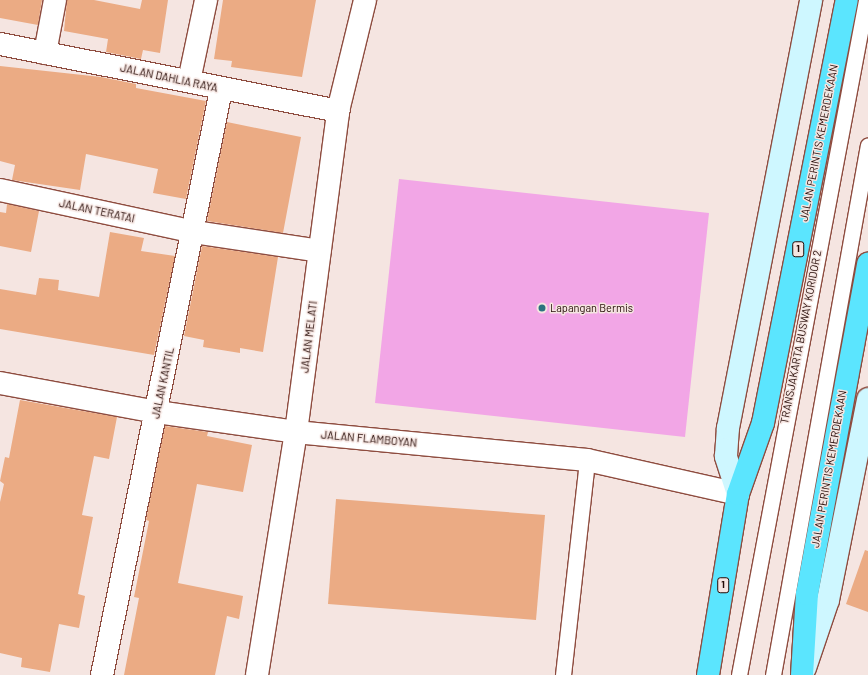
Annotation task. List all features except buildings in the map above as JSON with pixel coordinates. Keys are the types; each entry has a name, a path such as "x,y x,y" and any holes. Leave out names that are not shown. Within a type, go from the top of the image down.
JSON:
{"highway":[{"name":"JALAN PERINTIS KEMERDEKAAN","path":"708,675 738,494 763,423 847,0"},
{"name":"JALAN PERINTIS KEMERDEKAAN","path":"802,675 807,594 868,264"}],"street":[{"path":"45,53 55,0"},
{"path":"189,81 206,0"},
{"name":"JALAN MELATI","path":"257,675 296,432 338,111 365,0"},
{"name":"JALAN PERINTIS KEMERDEKAAN","path":"738,494 726,456 728,428 811,0"},
{"name":"JALAN DAHLIA RAYA","path":"0,44 189,81 221,90 338,111"},
{"name":"JALAN KANTIL","path":"102,675 194,232 221,90"},
{"name":"JALAN TERATAI","path":"0,190 194,232 320,251"},
{"name":"JALAN FLAMBOYAN","path":"0,384 157,412 296,432 587,460 738,494"},
{"name":"JALAN PERINTIS KEMERDEKAAN","path":"802,675 828,600 868,399"}],"lane":[{"name":"TRANSJAKARTA BUSWAY KORIDOR 2","path":"738,675 866,0"},
{"path":"773,675 868,145"},
{"path":"563,675 587,460"}],"shaded area":[{"name":"Lapangan Bermis","path":"399,179 709,213 685,437 375,403"}],"place":[{"name":"Lapangan Bermis","path":"542,308"}]}
